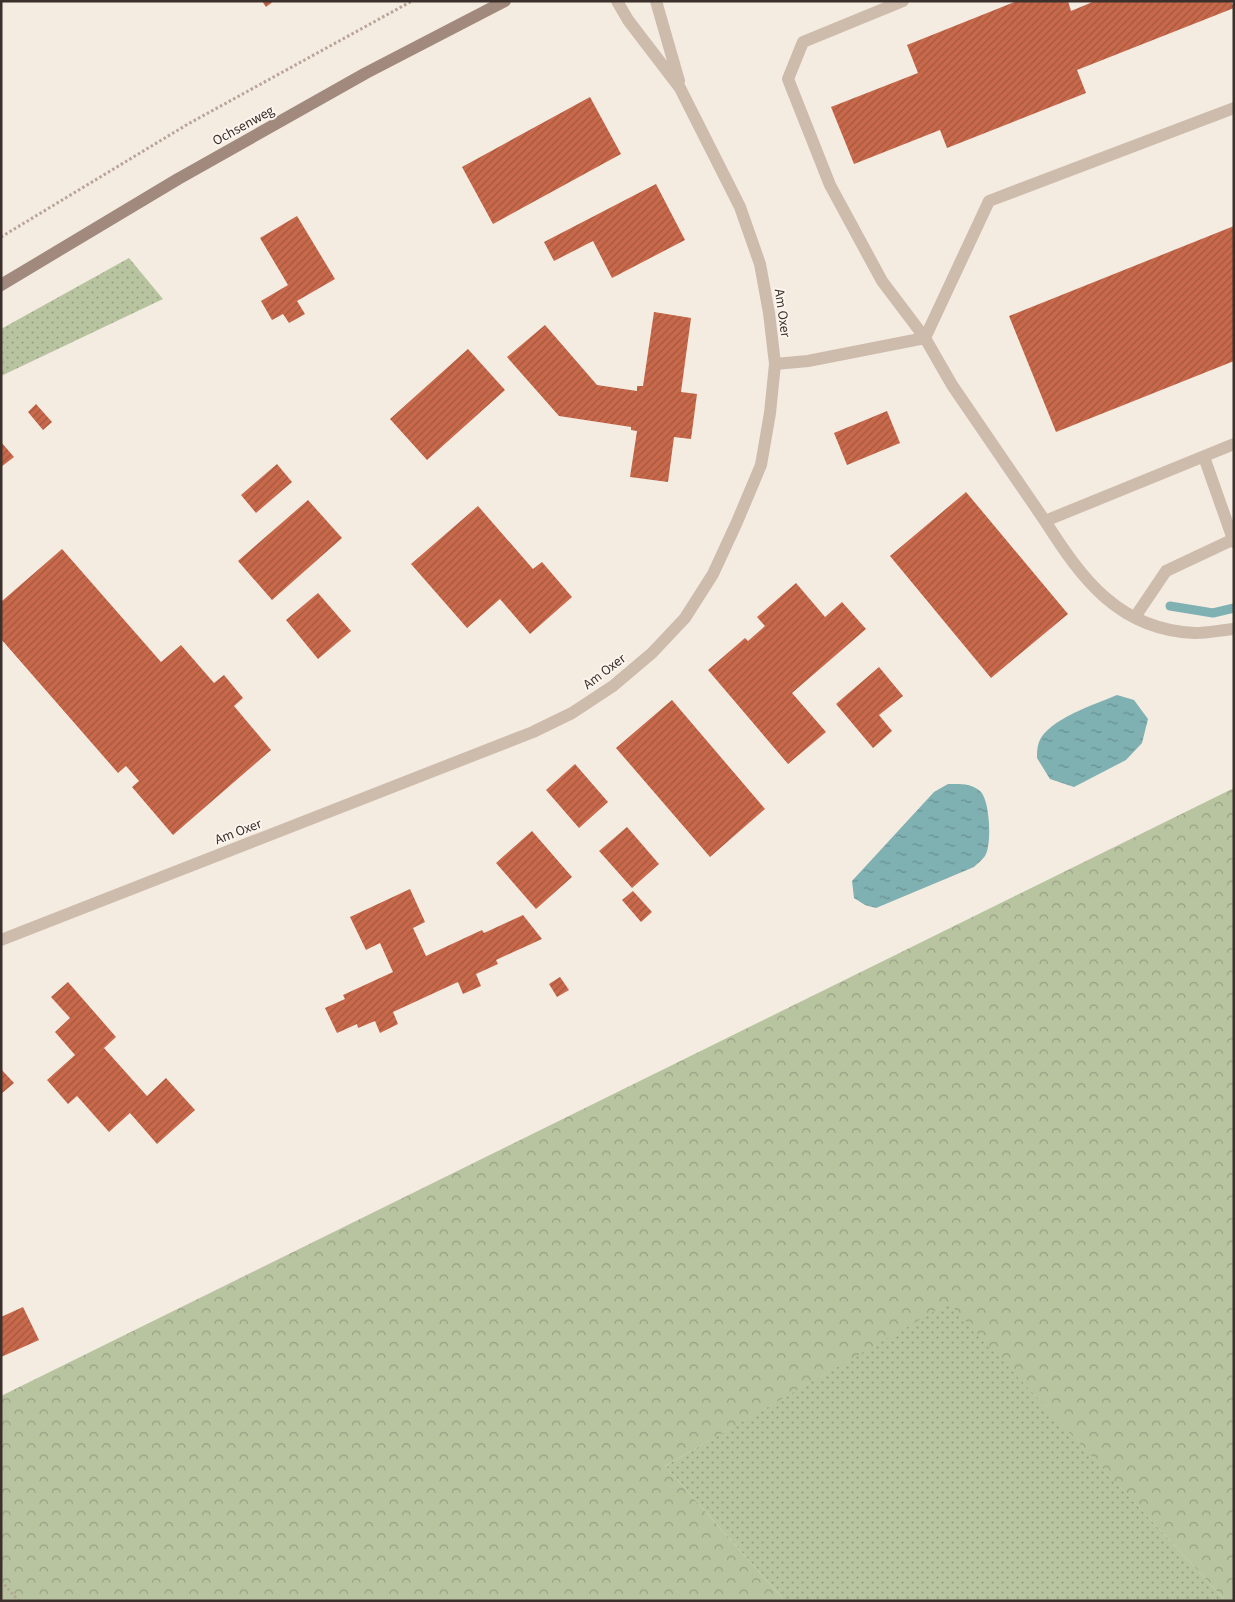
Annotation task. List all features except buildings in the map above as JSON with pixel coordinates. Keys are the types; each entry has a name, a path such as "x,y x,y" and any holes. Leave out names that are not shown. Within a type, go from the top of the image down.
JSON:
{"main road":[{"name":"Ochsenweg","path":"1,285 178,179 366,73 506,1"}],"street":[{"name":"Am Oxer","path":"1,940 533,732 572,713 612,686 652,653 685,618 714,574 761,465 770,413 775,364 769,313 758,256 740,207 680,88 628,20 617,1"},
{"name":"Am Oxer","path":"656,1 680,88"},
{"path":"902,1 804,42 788,79 835,194 882,281 925,338 952,385 1072,564 1105,600 1135,617 1163,628 1196,633 1234,629"},
{"path":"925,338 988,201 1234,108"},
{"path":"775,364 808,361 925,338"},
{"path":"1044,521 1234,444"},
{"path":"1135,617 1166,571 1233,540 1204,456"}],"path":[{"path":"1,237 188,124 412,1"},
{"path":"1,1581 19,1601"}],"green space":[{"path":"129,258 163,299 1,376 1,329"},
{"path":"1234,788 1234,1601 1226,1601 949,1303 665,1466 785,1601 1,1601 1,1396"},
{"path":"949,1302 1226,1601 785,1601 665,1466"}],"water":[{"path":"1117,695 1134,700 1148,719 1142,743 1126,760 1074,787 1050,779 1037,758 1038,744 1044,734 1062,719"},
{"path":"948,784 974,787 984,797 989,824 989,843 985,856 974,867 876,908 865,905 854,898 852,881 934,792"}],"waterway":[{"path":"1170,606 1213,613 1234,608"}]}
